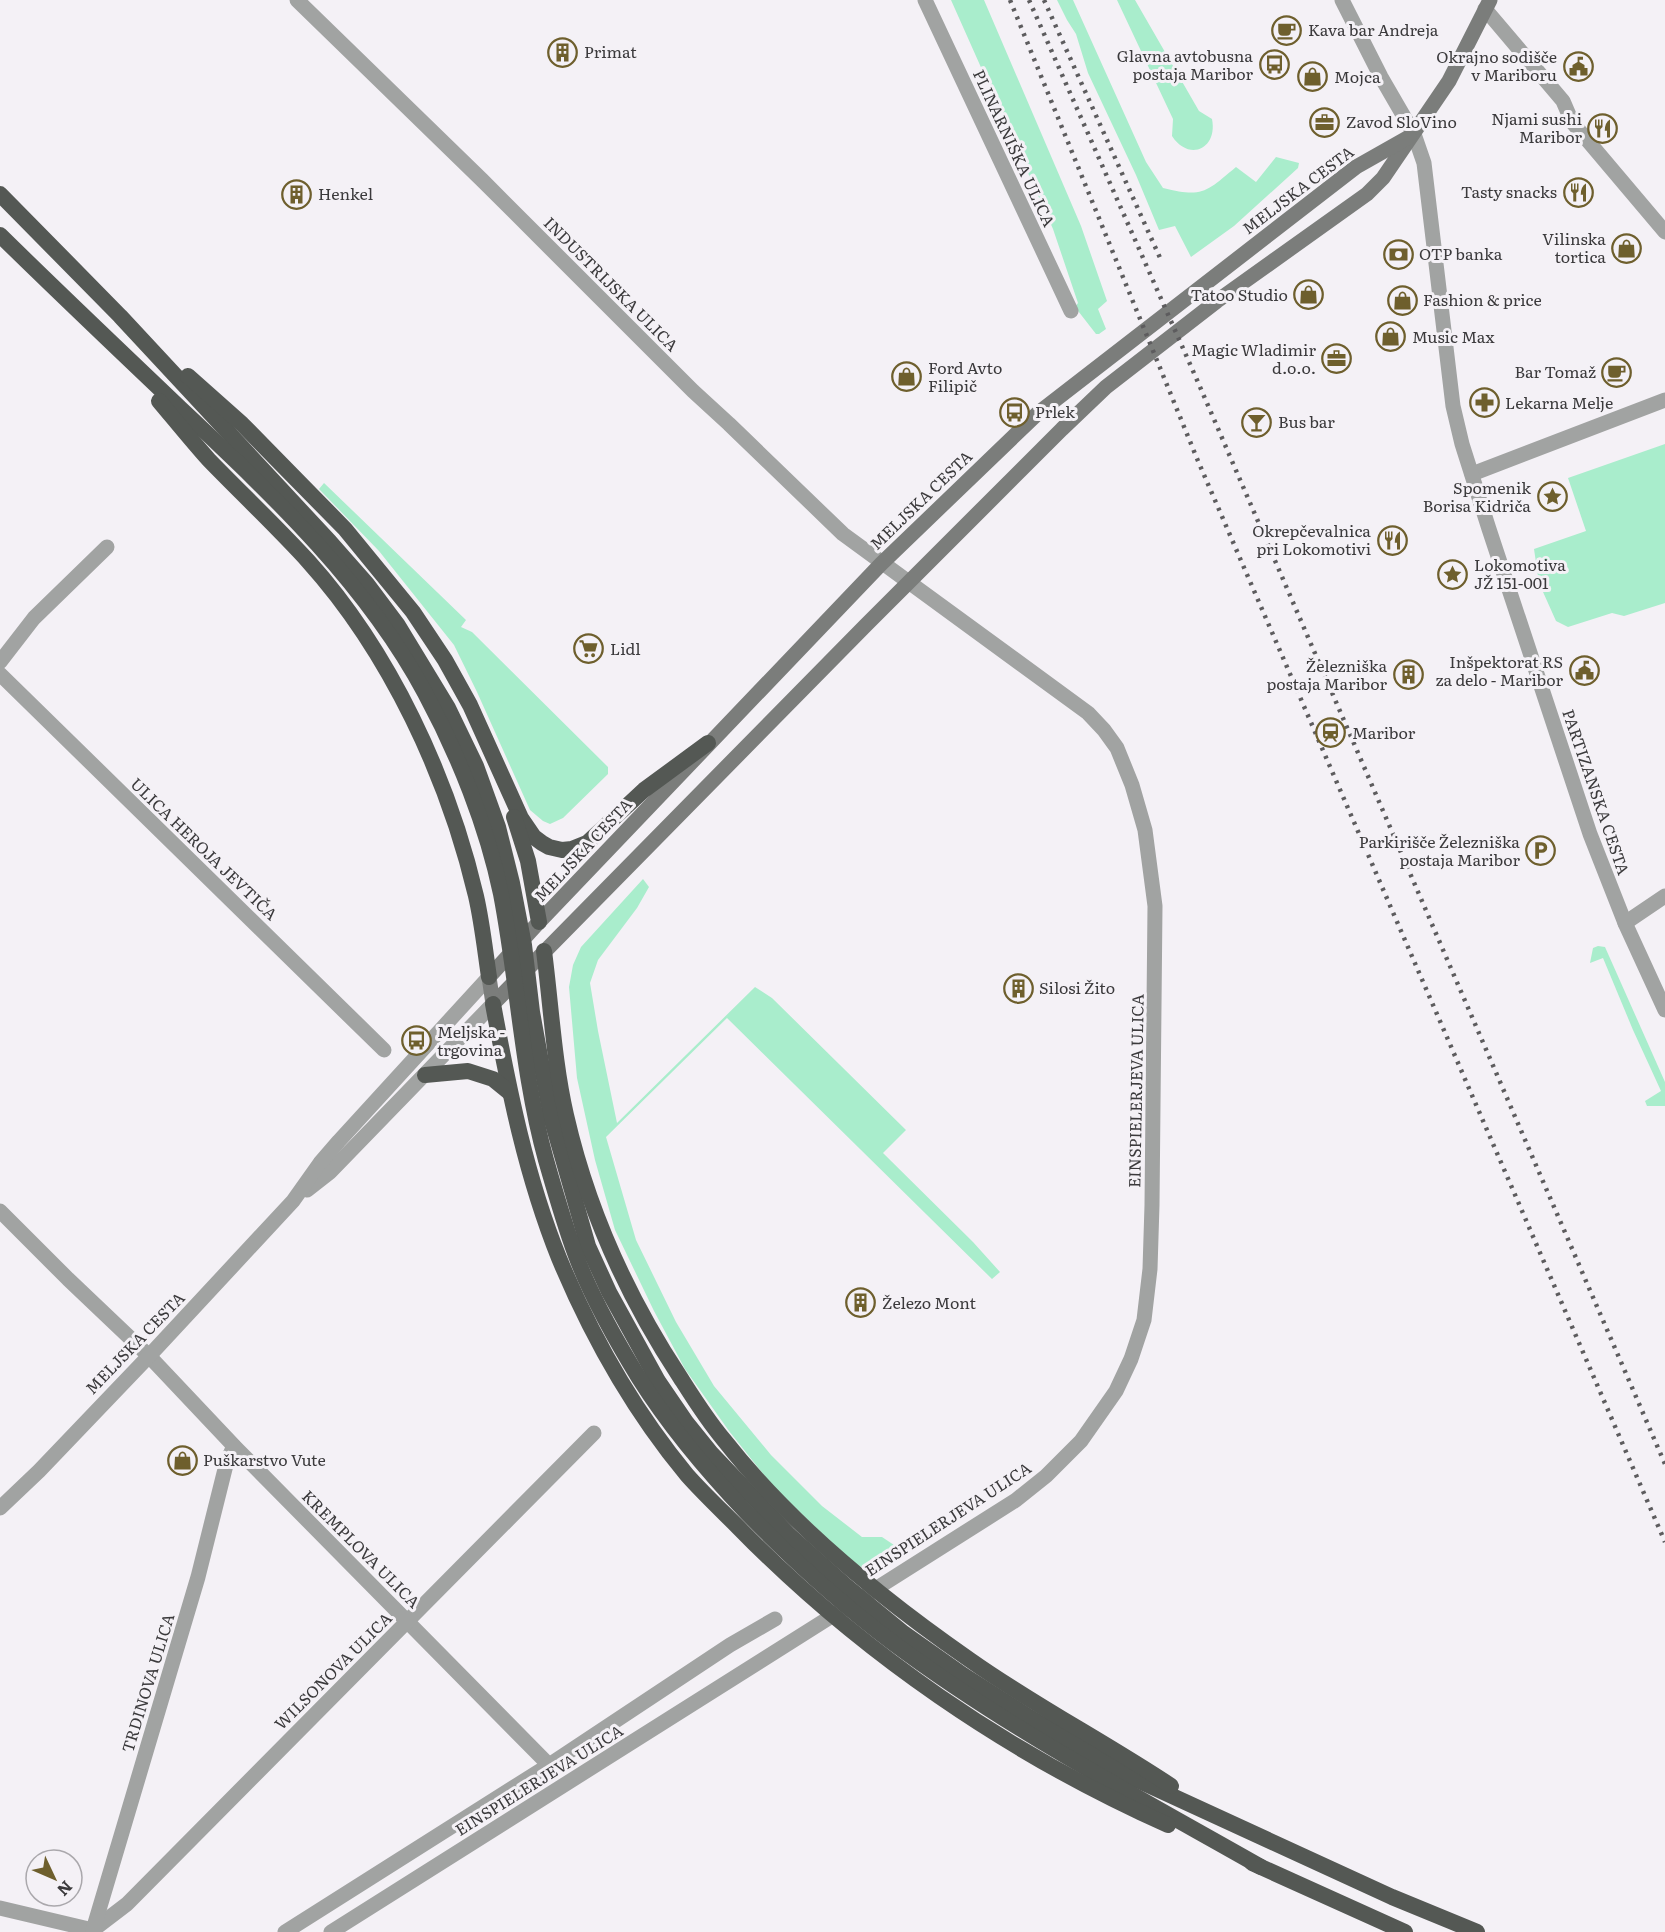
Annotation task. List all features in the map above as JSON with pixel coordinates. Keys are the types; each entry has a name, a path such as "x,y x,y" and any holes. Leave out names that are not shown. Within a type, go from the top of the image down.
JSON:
{"highway":[{"path":"0,194 120,316 367,584 397,624 448,708 461,751"},
{"path":"0,235 275,499 357,590 403,655 461,751 494,817 512,883 524,945 543,1080 576,1255 621,1349 683,1441 702,1465 780,1546 835,1597 893,1643 1053,1747 1261,1867"},
{"path":"120,316 242,424 345,529 380,570 446,660 470,705 521,818 534,837 549,848 572,849 587,843 644,790 708,743"},
{"path":"102,334 208,458 309,561 371,644 399,693 429,755 461,839 476,896 489,977"},
{"path":"502,776 528,861 539,922"},
{"path":"544,951 559,1076 566,1114 588,1194 624,1281 648,1327 724,1441 801,1523 915,1621 1038,1705 1220,1817"},
{"path":"493,1004 509,1092 543,1217 560,1261 603,1348 633,1400 688,1475 731,1521 776,1566 880,1656 1010,1742 1122,1805 1405,1932"},
{"path":"425,1075 468,1071 493,1079 509,1092"},
{"path":"561,1181 588,1246 628,1329 658,1381 711,1454 789,1535 902,1632 1029,1717 1133,1778 1392,1897 1477,1932"}],"main road":[{"path":"1414,134 1449,81 1487,4"},
{"name":"MELJSKA CESTA","path":"489,977 708,743 880,564 1037,414 1356,167 1414,134"},
{"name":"MELJSKA CESTA","path":"493,1004 908,582 1106,387 1217,301 1367,194 1383,178 1414,134"},
{"path":"539,922 544,951"},
{"path":"489,977 493,1004"}],"street":[{"name":"INDUSTRIJSKA ULICA","path":"297,0 482,180 693,391 843,534 880,564 908,582"},
{"name":"PLINARNIŠKA ULICA","path":"925,0 1071,311"},
{"name":"PARTIZANSKA CESTA","path":"1342,0 1414,134 1424,163 1453,406 1472,474 1590,834 1624,923 1665,1010"},
{"path":"1487,4 1563,101 1572,122 1665,232"},
{"path":"1472,474 1665,400"},
{"path":"0,662 34,618 107,547"},
{"name":"EINSPIELERJEVA ULICA","path":"332,1932 1016,1500 1046,1476 1081,1441 1116,1391 1131,1359 1144,1320 1150,1269 1155,906 1145,830 1132,785 1117,748 1104,730 1088,714 1046,682 908,582"},
{"name":"ULICA HEROJA JEVTIČA","path":"0,674 384,1050"},
{"path":"1624,923 1665,896"},
{"name":"MELJSKA CESTA","path":"0,1508 39,1471 149,1356 293,1201 339,1141 489,977"},
{"name":"MELJSKA CESTA","path":"293,1201 330,1172 493,1004"},
{"name":"KREMPLOVA ULICA","path":"0,1211 149,1356 234,1446 549,1765"},
{"name":"WILSONOVA ULICA","path":"93,1929 127,1904 594,1434"},
{"name":"TRDINOVA ULICA","path":"93,1929 195,1588 227,1461 234,1446"},
{"name":"EINSPIELERJEVA ULICA","path":"285,1932 549,1765 730,1645 775,1619"},
{"path":"0,1908 93,1929"}],"green space":[{"path":"951,0 984,0 1081,226 1107,301 1098,309 1106,329 1099,334 1096,334 1075,307 1078,303 1053,229"},
{"path":"1057,0 1073,0 1146,162 1163,188 1187,192 1203,191 1236,167 1256,182 1276,157 1299,163 1298,168 1234,226 1191,257 1175,226 1159,230 1088,73 1076,34"},
{"path":"1117,0 1135,0 1199,111 1212,119 1211,138 1201,148 1186,149 1172,136 1173,119"},
{"path":"1665,444 1665,603 1624,616 1612,613 1568,627 1556,621 1539,583 1534,549 1586,531 1568,478"},
{"path":"324,483 466,620 461,627 472,632 608,767 608,774 563,818 550,824 530,810 454,645 379,551 319,489"},
{"path":"643,879 649,887 637,908 598,960 590,983 617,1123 755,987 772,998 906,1130 883,1153 1000,1272 992,1279 727,1018 606,1137 636,1240 676,1322 714,1386 771,1455 822,1506 862,1537 882,1537 906,1553 873,1575 845,1556 772,1485 729,1431 685,1369 615,1230 595,1160 577,1078 569,987 573,965 581,947"},
{"path":"1605,947 1665,1082 1665,1106 1647,1106 1645,1101 1661,1091 1603,958 1590,963 1593,948"}],"railway":[{"path":"1010,0 1198,461 1665,1542"},
{"path":"1029,0 1197,380 1665,1464"},
{"path":"1044,0 1161,260"}],"place":[{"name":"Kava bar Andreja","path":"1287,30"},
{"name":"Primat","path":"563,52"},
{"name":"Glavna avtobusna postaja Maribor","path":"1274,65"},
{"name":"Okrajno sodišče v Mariboru","path":"1578,66"},
{"name":"Mojca","path":"1313,77"},
{"name":"Zavod SloVino","path":"1325,122"},
{"name":"Njami sushi Maribor","path":"1603,128"},
{"name":"Tasty snacks","path":"1578,192"},
{"name":"Henkel","path":"297,194"},
{"name":"Vilinska tortica","path":"1627,248"},
{"name":"OTP banka","path":"1398,254"},
{"name":"Tatoo Studio","path":"1309,295"},
{"name":"Fashion & price","path":"1402,300"},
{"name":"Music Max","path":"1391,337"},
{"name":"Magic Wladimir d.o.o.","path":"1337,359"},
{"name":"Bar Tomaž","path":"1617,372"},
{"name":"Ford Avto Filipič","path":"907,377"},
{"name":"Lekarna Melje","path":"1484,403"},
{"name":"Prlek","path":"1014,412"},
{"name":"Bus bar","path":"1257,422"},
{"name":"Spomenik Borisa Kidriča","path":"1552,497"},
{"name":"Okrepčevalnica pri Lokomotivi","path":"1392,540"},
{"name":"Lokomotiva JŽ 151-001","path":"1453,574"},
{"name":"Lidl","path":"589,649"},
{"name":"Inšpektorat RS za delo - Maribor","path":"1584,671"},
{"name":"Železniška postaja Maribor","path":"1408,675"},
{"name":"Maribor","path":"1331,733"},
{"name":"Parkirišče Železniška postaja Maribor","path":"1541,851"},
{"name":"Silosi Žito","path":"1018,988"},
{"name":"Meljska - trgovina","path":"416,1041"},
{"name":"Železo Mont","path":"861,1303"},
{"name":"Puškarstvo Vute","path":"182,1460"}]}
